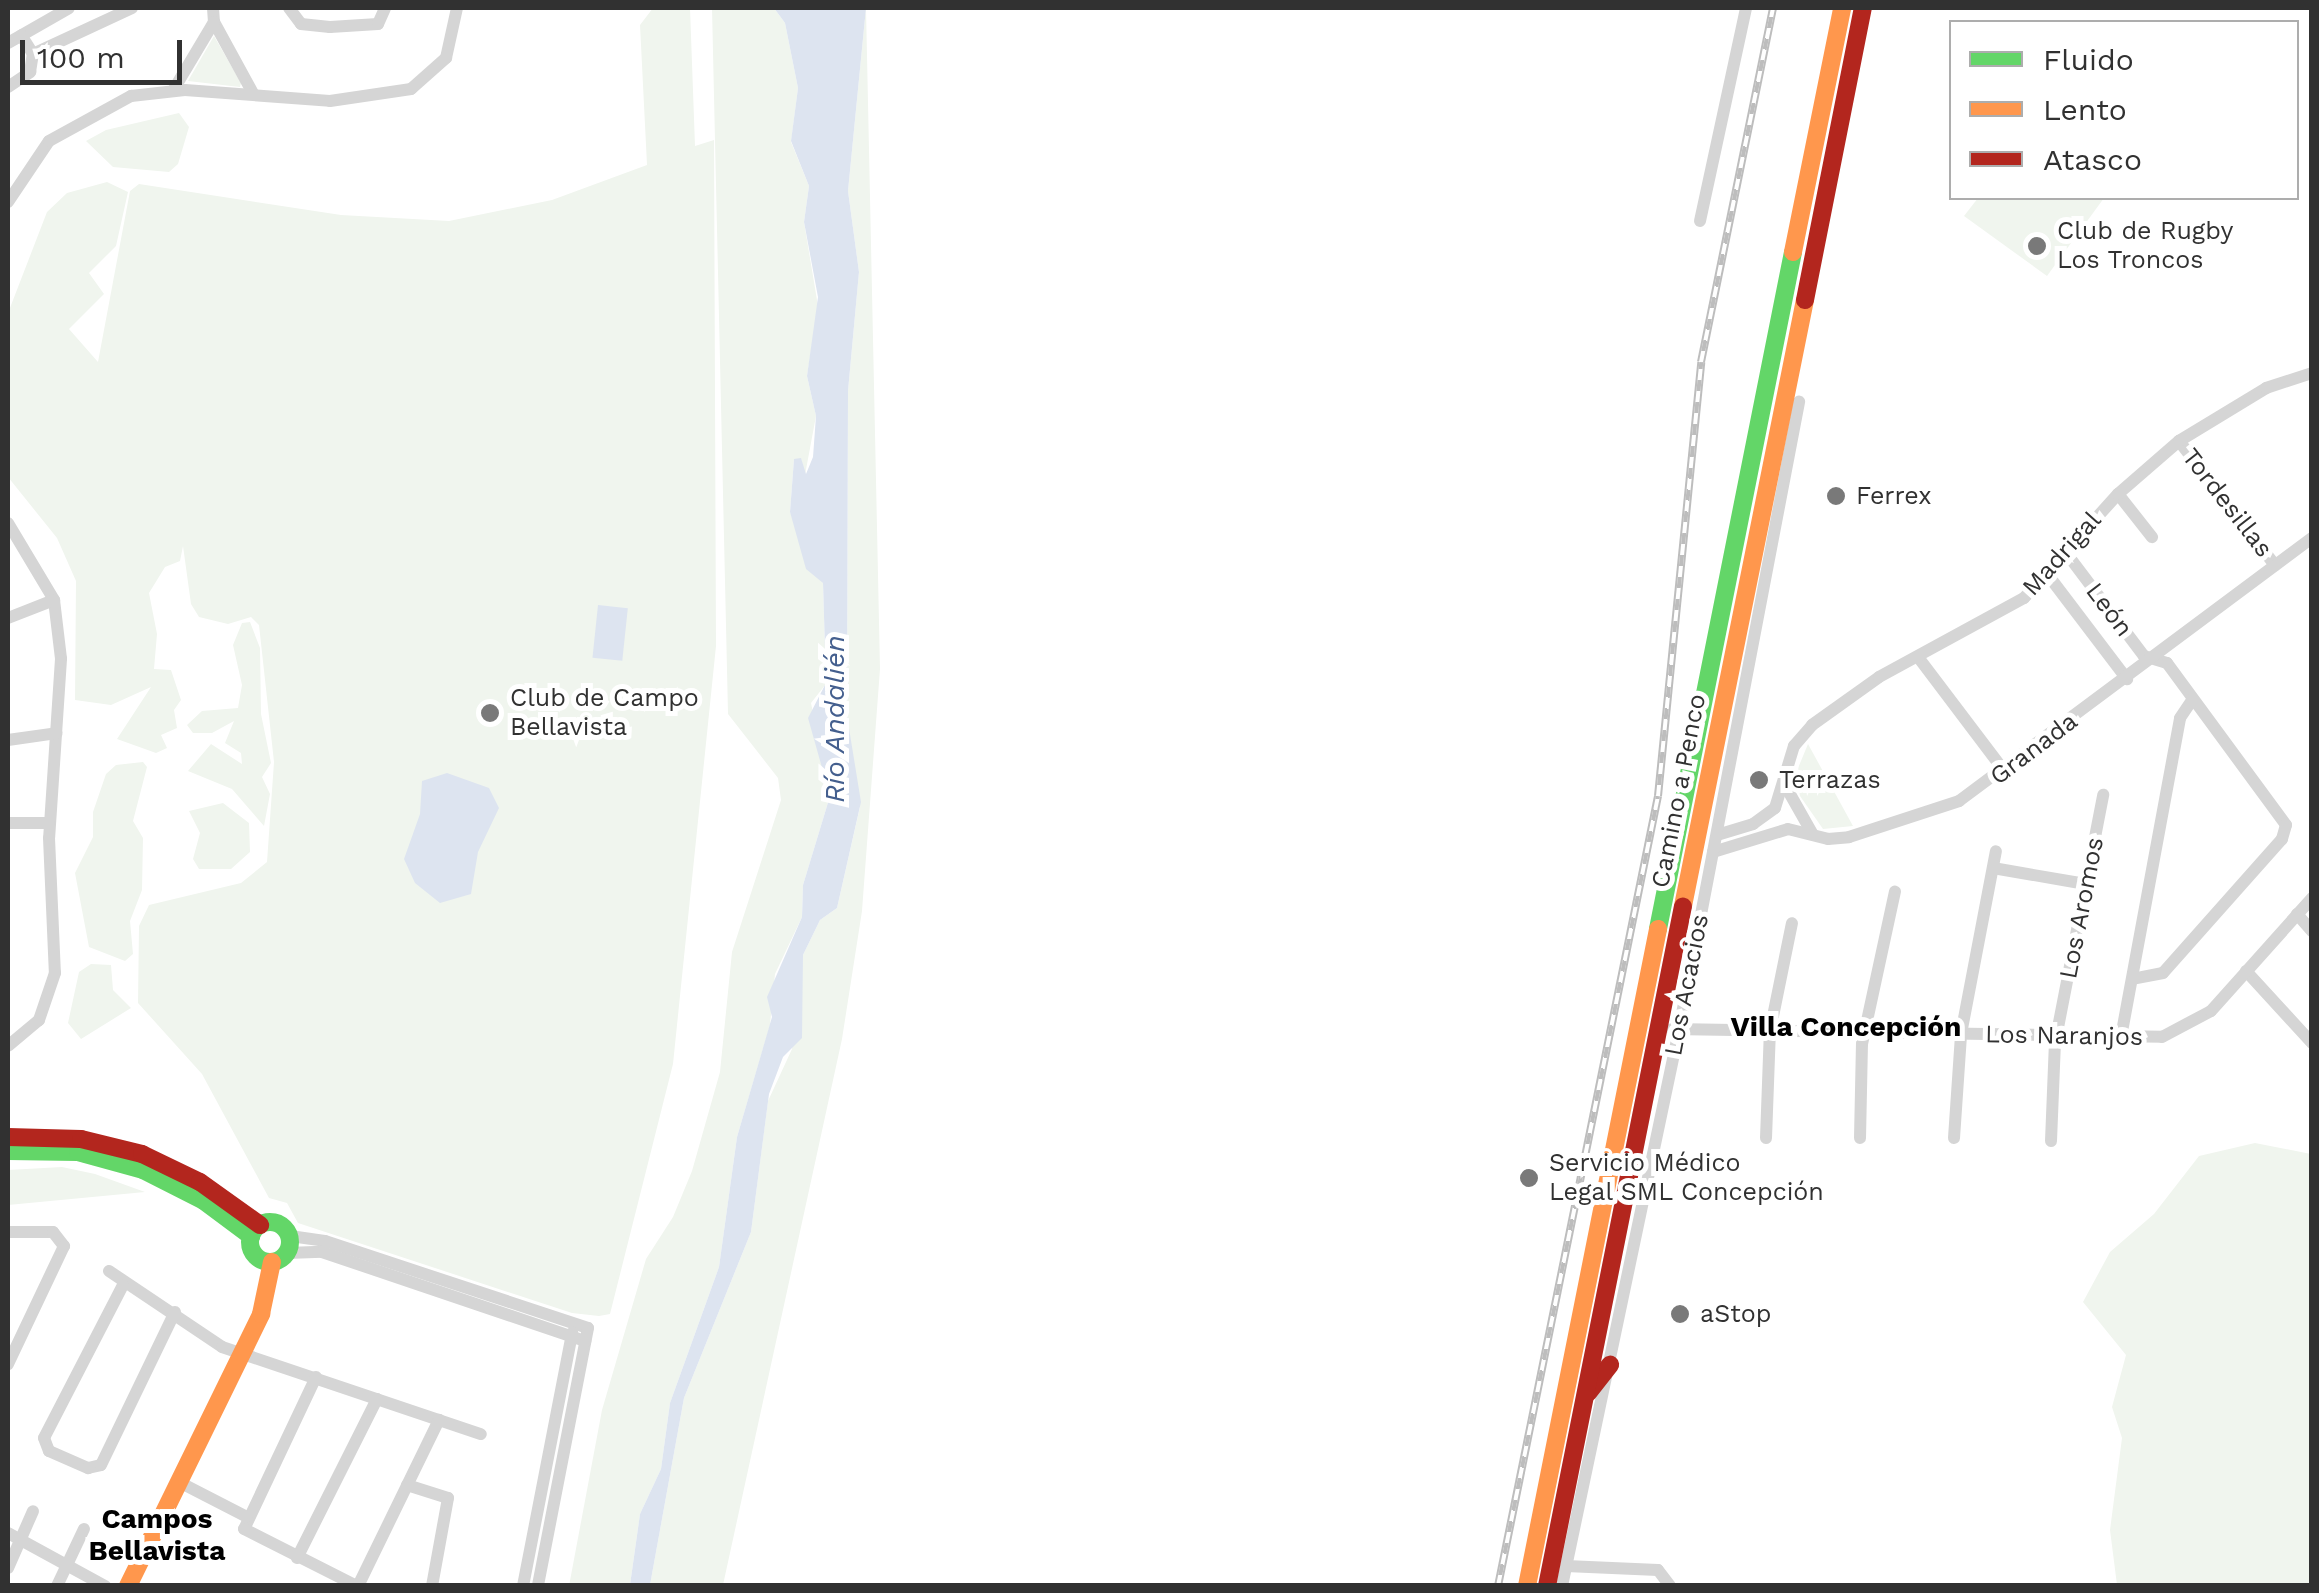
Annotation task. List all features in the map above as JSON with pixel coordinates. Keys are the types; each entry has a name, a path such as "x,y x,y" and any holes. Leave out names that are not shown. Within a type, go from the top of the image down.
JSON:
{"main road":[{"name":"Camino a Penco","path":"1527,1586 1842,8"},
{"name":"Camino a Penco","path":"1546,1586 1863,8"},
{"path":"1785,385 1798,402"},
{"path":"1691,859 1715,844"},
{"path":"8,1137 81,1139 142,1154 200,1182 255,1230"},
{"path":"8,1151 78,1152 143,1170 255,1230 278,1223 283,1250 268,1294 128,1586"},
{"path":"1622,1210 1634,1248"},
{"path":"255,1230 254,1254 283,1250"},
{"path":"1584,1400 1610,1364"}],"street":[{"path":"8,42 69,8"},
{"path":"33,54 132,8"},
{"path":"289,8 300,24 330,28 378,24 385,8"},
{"path":"8,202 58,134 118,101 174,90 342,100 410,90 451,50 457,8"},
{"path":"1700,221 1746,8"},
{"path":"213,15 254,95"},
{"path":"174,90 213,15"},
{"path":"8,87 29,74 33,54 21,35"},
{"name":"Madrigal","path":"1715,844 1766,817 1785,784 1804,731 1918,657 2000,616 2048,575 2118,494 2179,441 2266,388 2310,374"},
{"name":"Los Acacios","path":"1562,1586 1715,844 1798,402"},
{"name":"Tordesillas","path":"2179,441 2275,565"},
{"path":"2118,494 2152,537"},
{"path":"8,524 54,600 61,660 49,823 52,989 40,1020 8,1046"},
{"name":"Granada","path":"1715,844 1776,830 1841,838 1899,824 1960,800 2005,772 2312,538"},
{"name":"León","path":"2068,554 2144,656 2167,663 2280,812 2286,830 2164,973 2132,979"},
{"path":"2048,575 2126,679"},
{"path":"8,618 54,600"},
{"path":"1918,657 2005,772"},
{"path":"2122,1037 2180,718 2192,700"},
{"path":"8,740 57,733"},
{"path":"1785,784 1812,833"},
{"name":"Los Aromos","path":"2051,1141 2057,1036 2104,795"},
{"path":"8,823 49,823"},
{"path":"1954,1138 1961,1034 1996,850"},
{"path":"1993,868 2086,884"},
{"path":"1860,1138 1864,1032 1895,892"},
{"name":"Los Naranjos","path":"1638,1025 1678,1029 2162,1037 2189,1028 2312,898"},
{"path":"2297,914 2312,930"},
{"path":"1766,1138 1770,1031 1792,922"},
{"path":"2246,971 2312,1043"},
{"path":"8,1232 53,1232 64,1246 8,1364"},
{"path":"283,1250 322,1252 587,1334 538,1586"},
{"path":"108,1270 124,1285 242,1354 481,1434"},
{"path":"124,1285 44,1438 48,1451 88,1468 101,1465 175,1312"},
{"path":"523,1586 572,1330"},
{"path":"316,1378 247,1517 248,1536 357,1586 439,1420"},
{"path":"297,1558 377,1398"},
{"path":"179,1482 247,1517"},
{"path":"407,1485 448,1498 432,1586"},
{"path":"8,1568 14,1536 33,1511"},
{"path":"57,1586 84,1529"},
{"path":"14,1536 105,1586"},
{"path":"1566,1566 1658,1570 1670,1586"}],"shaded area":[{"name":"Club de Campo Bellavista","path":"653,8 690,8 695,146 714,140 716,646 673,1064 610,1314 599,1316 572,1313 298,1223 287,1203 269,1198 202,1074 138,1003 139,926 149,905 241,883 267,862 274,762 259,625 251,617 228,624 199,617 191,604 183,546 180,561 165,567 149,593 157,634 154,669 171,670 181,700 174,710 177,728 161,735 167,748 156,753 117,739 151,687 111,705 75,700 76,581 57,538 8,477 8,313 47,212 67,193 107,182 128,192 116,246 89,273 104,294 69,329 98,362 130,191 139,184 341,215 449,221 552,200 647,165 640,25"},
{"path":"712,8 774,8 785,23 798,88 791,142 809,186 804,222 818,306 807,376 816,416 805,475 801,459 794,459 790,512 823,583 826,684 811,703 830,796 803,885 802,917 775,974 770,1025 737,1137 719,1267 670,1403 661,1469 640,1514 630,1585 569,1586 602,1410 646,1259 673,1217 692,1171 720,1072 732,952 781,800 778,778 728,714"},
{"path":"866,8 880,669 862,911 842,1039 723,1585 650,1585 684,1398 751,1232 768,1101 792,1049 803,955 820,920 837,908 860,807 847,716 848,391 859,272 848,191"},
{"path":"214,36 241,83 240,87 188,81"},
{"path":"179,113 189,127 178,164 169,172 113,167 86,141 106,130"},
{"name":"Club de Rugby Los Troncos","path":"1976,200 2103,200 2047,276 1964,216"},
{"path":"250,622 260,648 261,714 271,763 262,777 270,794 264,826 232,789 188,771 211,744 242,764 241,753 225,743 234,721 212,733 193,733 187,725 202,711 238,708 242,685 233,645 242,623"},
{"path":"1808,744 1853,826 1823,829 1800,796 1796,773"},
{"path":"143,762 147,767 133,821 143,838 142,890 130,921 133,954 125,961 89,947 75,873 93,837 93,812 106,774 116,765"},
{"path":"223,803 249,823 250,852 231,869 199,869 193,859 200,833 189,811"},
{"path":"91,964 111,965 113,990 131,1008 81,1039 68,1023 79,972"},
{"path":"2255,1143 2311,1154 2311,1585 2117,1585 2110,1530 2122,1438 2112,1407 2126,1355 2083,1302 2110,1252 2154,1214 2199,1156"},
{"path":"62,1167 145,1192 8,1205 8,1170"}],"water":[{"name":"Río Andalién","path":"774,8 866,8 848,191 859,272 848,391 847,716 861,802 837,908 820,920 803,955 802,1038 783,1057 769,1094 751,1232 684,1398 650,1585 630,1585 640,1514 661,1469 670,1403 719,1267 737,1137 772,1017 767,997 802,917 803,885 830,796 808,718 826,683 823,583 806,569 790,512 794,459 801,458 806,474 813,457 816,416 807,376 818,297 804,222 809,186 791,141 798,88 785,23"},
{"path":"598,605 628,608 622,661 592,658"},
{"path":"447,773 489,788 499,808 478,852 471,894 440,903 415,883 404,859 420,814 422,781"}],"railway":[{"path":"1498,1586 1658,796 1701,362 1773,8"}],"traffic: fast":[{"path":"1658,929 1793,252"},
{"path":"8,1151 78,1152 143,1170 204,1201 251,1236"},
{"path":"270,1222 284,1228 290,1242 284,1256 270,1262 256,1256 250,1242 256,1228 270,1222"}],"traffic: slow":[{"path":"1793,252 1842,8"},
{"path":"1683,906 1805,300"},
{"path":"1527,1586 1658,929"},
{"path":"128,1586 261,1314 272,1262"}],"traffic: jam":[{"path":"1805,300 1863,8"},
{"path":"1547,1586 1683,906"},
{"path":"8,1137 81,1139 142,1154 200,1182 260,1225"},
{"path":"1588,1393 1610,1365"}],"place":[{"name":"Club de Rugby Los Troncos","path":"2037,246"},
{"name":"Ferrex","path":"1836,496"},
{"name":"Club de Campo Bellavista","path":"490,713"},
{"name":"Terrazas","path":"1759,780"},
{"name":"Servicio Médico Legal SML Concepción","path":"1529,1178"},
{"name":"aStop","path":"1680,1314"}],"district":[{"name":"Villa Concepción","path":"1846,1027"},
{"name":"Campos Bellavista","path":"157,1535"}]}
